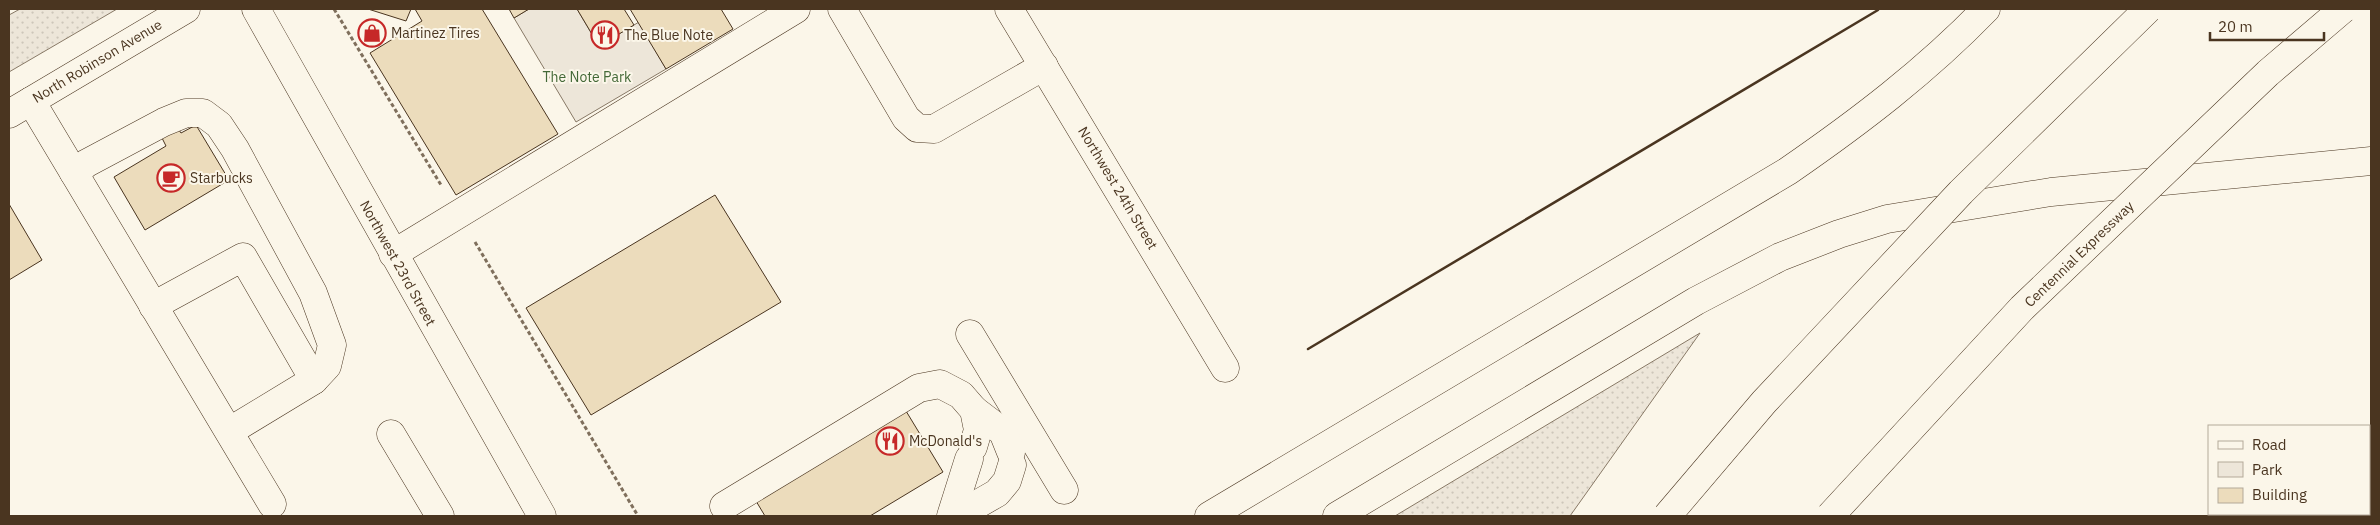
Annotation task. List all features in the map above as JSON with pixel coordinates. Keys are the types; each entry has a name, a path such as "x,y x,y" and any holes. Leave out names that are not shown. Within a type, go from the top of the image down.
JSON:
{"main road":[{"name":"North Robinson Avenue","path":"20,107 186,9"},
{"name":"Northwest 23rd Street","path":"256,9 542,516"},
{"path":"393,254 796,9"},
{"path":"842,9 906,118 917,128 934,129 1044,66"},
{"name":"Northwest 24th Street","path":"1009,9 1225,368"},
{"path":"1210,516 1788,171 1910,82 1986,9"},
{"path":"1667,516 1764,402 1961,192 2148,9"},
{"name":"Centennial Expressway","path":"1830,516 2022,308 2268,73 2344,9"},
{"path":"20,107 74,173 272,504"},
{"path":"74,173 87,163 164,122 186,113 202,113 219,125 236,148 313,293 332,345 327,366 314,380 230,431"},
{"path":"1337,516 1696,301 1780,257 1839,234 1887,219 2051,192 2371,161"},
{"path":"153,306 243,257 314,380"},
{"path":"970,334 1064,490"},
{"path":"724,506 919,388 940,384 961,395 974,410 1004,432 1011,446 1012,458 1007,481 997,493 957,516"},
{"path":"951,516 978,430 974,410"},
{"path":"391,434 440,516"}],"path":[{"path":"334,9 459,214 638,516"}],"green space":[{"path":"20,9 117,9 9,72 9,15"},
{"name":"The Note Park","path":"529,9 577,9 599,46 639,22 666,69 576,122 514,18"},
{"path":"1700,333 1570,516 1395,516"}],"building":[{"path":"368,9 411,9 406,21"},
{"path":"415,9 482,9 558,134 456,195 370,53 422,21"},
{"path":"509,9 529,9 514,18"},
{"name":"The Blue Note","path":"577,9 624,9 634,25 599,46"},
{"path":"630,9 721,9 733,29 666,69"},
{"name":"Starbucks","path":"196,125 229,180 145,230 114,177 166,146 161,136 177,127 181,133"},
{"path":"715,195 781,302 591,415 526,308"},
{"path":"9,204 42,260 9,280"},
{"name":"McDonald's","path":"906,411 943,472 870,516 765,516 756,501"}],"wall":[{"path":"1308,349 1877,9"}],"place":[{"name":"Martinez Tires","path":"372,33"},
{"name":"The Blue Note","path":"605,35"},
{"name":"Starbucks","path":"171,178"},
{"name":"McDonald's","path":"890,441"}]}
